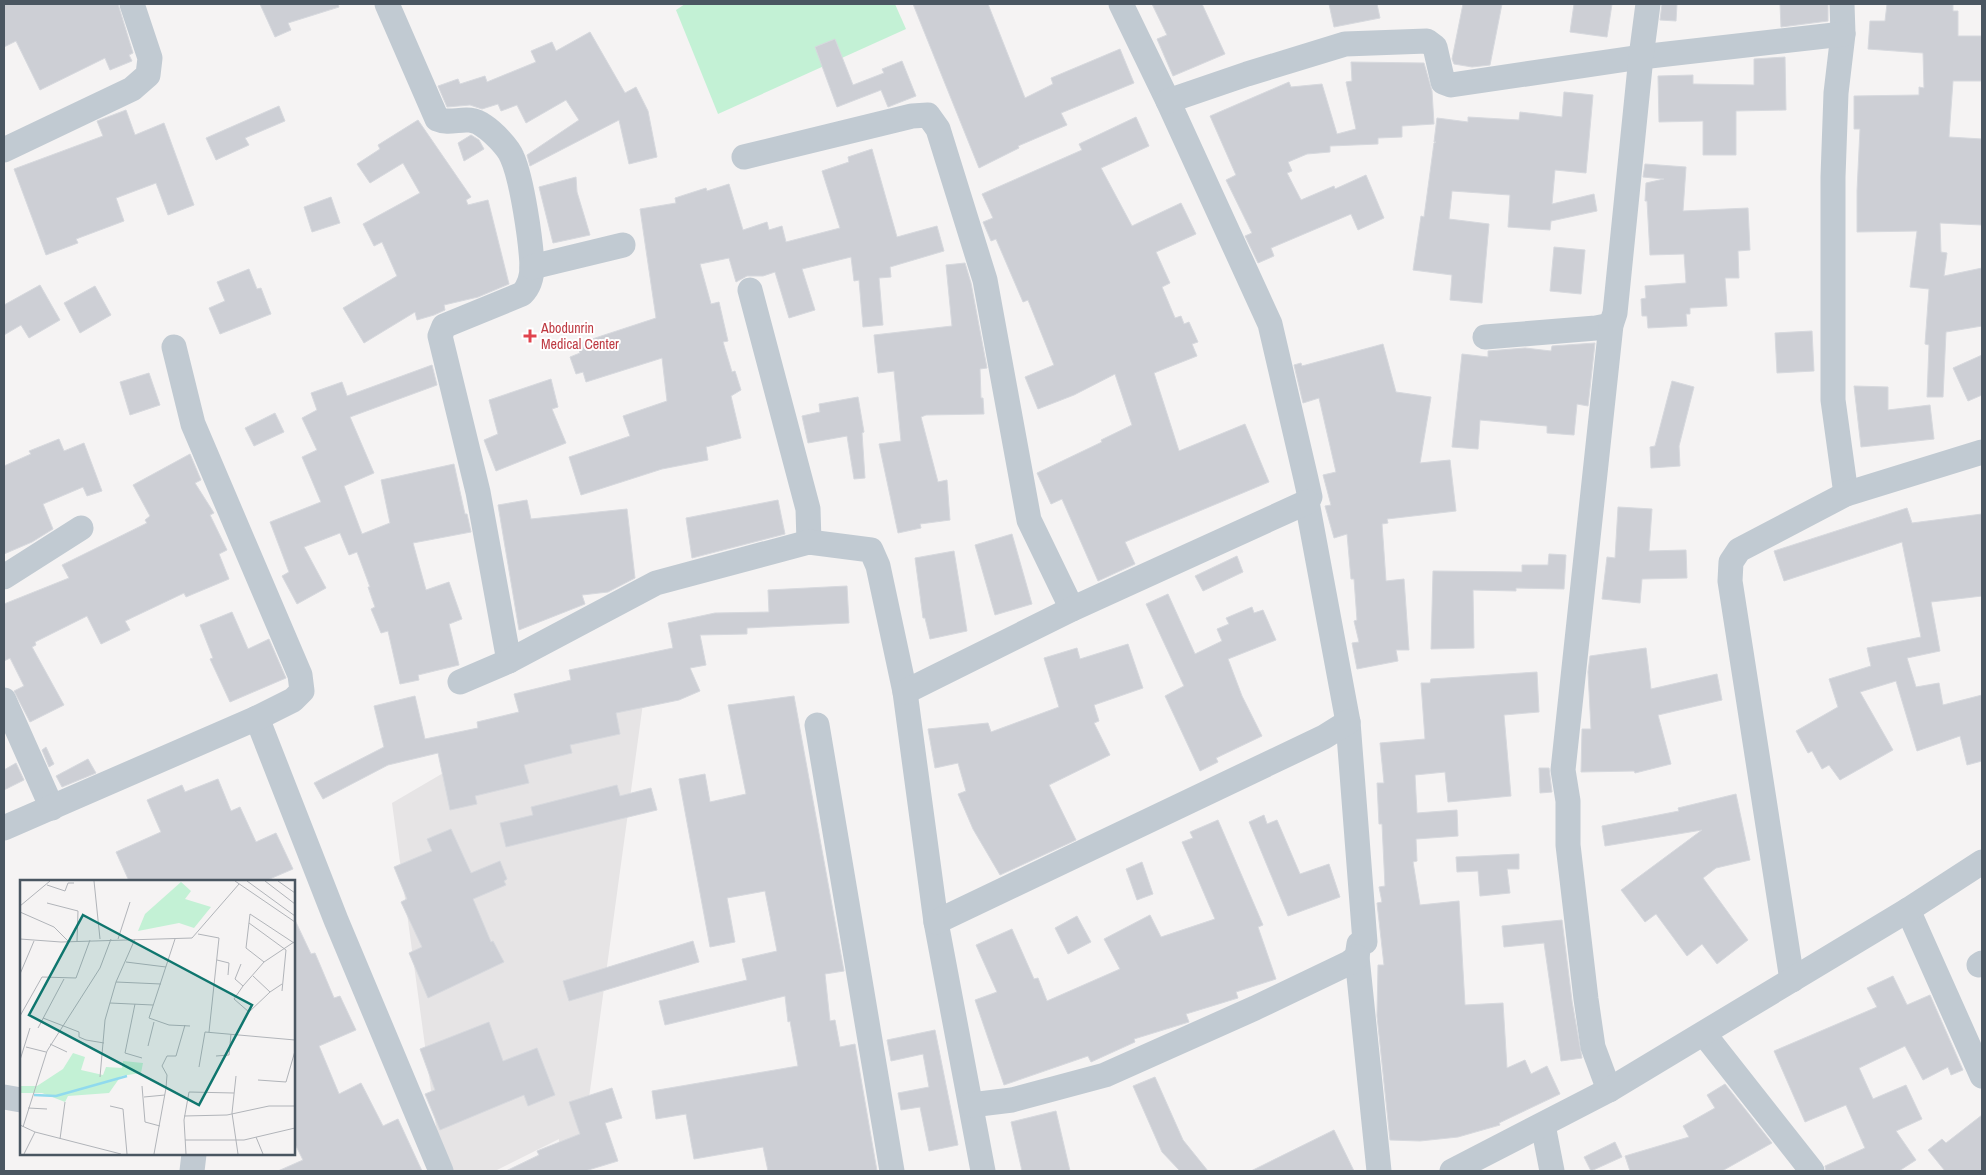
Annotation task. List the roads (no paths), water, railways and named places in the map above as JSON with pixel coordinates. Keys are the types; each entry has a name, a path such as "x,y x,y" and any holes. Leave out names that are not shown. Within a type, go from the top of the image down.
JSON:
{"street":[{"path":"4,150 132,89 148,75 150,58 132,4"},
{"path":"387,4 437,119 444,122 466,118 484,125 512,155 519,180 532,267 529,287 522,294 444,326 440,336 478,492 509,661"},
{"path":"905,692 1072,609 1307,502 1310,497 1270,324 1168,101 1121,4"},
{"path":"1609,1090 1593,1047 1587,1009 1568,845 1568,801 1563,770 1648,4"},
{"path":"1842,4 1843,34 1836,93 1832,177 1833,400 1846,494"},
{"path":"1168,101 1344,44 1427,41 1435,47 1444,82 1451,85 1641,57 1843,34"},
{"path":"744,158 912,116 928,115 938,129 985,280 1029,520 1072,609"},
{"path":"532,267 623,245"},
{"path":"750,290 808,509 809,542"},
{"path":"1485,337 1596,328 1611,325"},
{"path":"4,828 257,718 298,696 302,691 300,675 192,424 174,347"},
{"path":"1792,980 1730,581 1731,562 1739,550 1846,494 1982,452"},
{"path":"1307,502 1348,722 1365,942 1359,944 1358,957 1379,1171"},
{"path":"4,577 81,528"},
{"path":"460,682 509,661 656,584 809,542 871,550 878,566 905,692 936,922 983,1171"},
{"path":"4,700 52,808"},
{"path":"257,718 336,920 441,1171"},
{"path":"936,922 1324,738 1348,722"},
{"path":"817,725 892,1171"},
{"path":"1452,1171 1609,1090 1908,910 1982,862"},
{"path":"1908,910 1982,1076"},
{"path":"971,1105 1012,1100 1105,1075 1255,1008 1358,957"},
{"path":"1704,1034 1812,1171"},
{"path":"4,1097 20,1100"},
{"path":"1543,1125 1552,1171"},
{"path":"192,1171 194,1155"}],"place":[{"name":"Abodunrin Medical Center","path":"530,336"}]}
